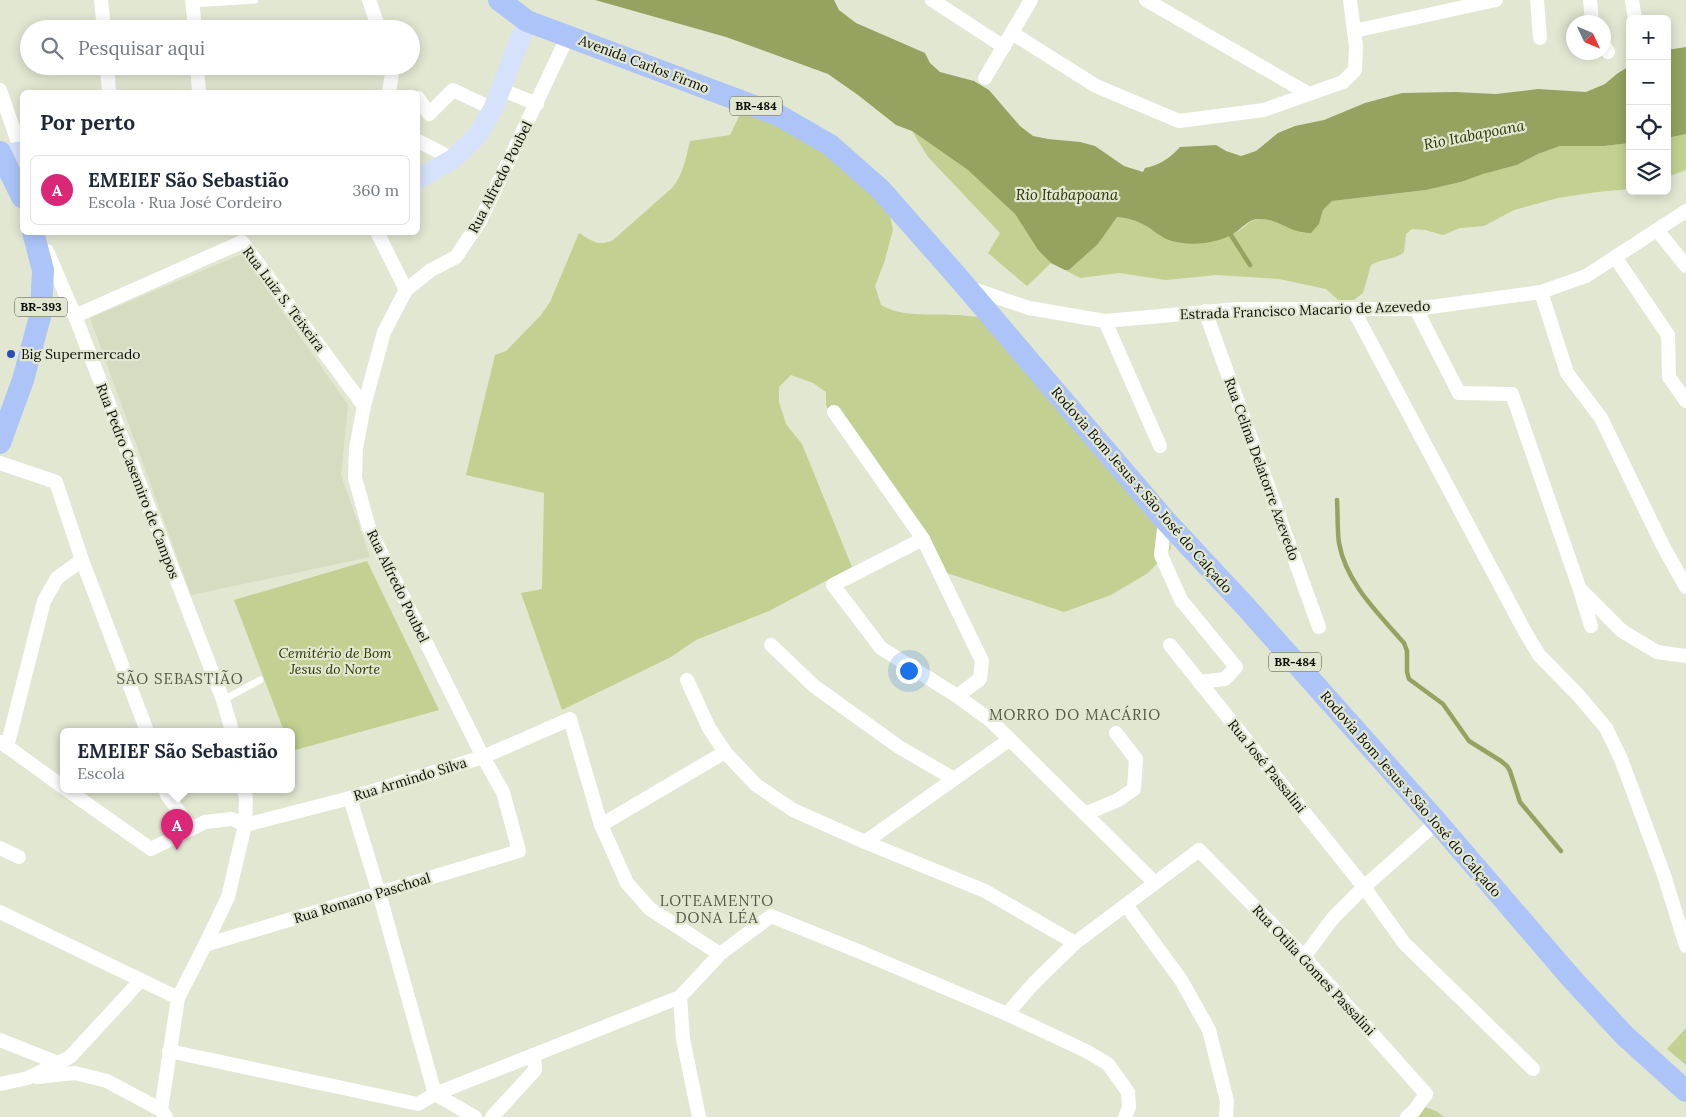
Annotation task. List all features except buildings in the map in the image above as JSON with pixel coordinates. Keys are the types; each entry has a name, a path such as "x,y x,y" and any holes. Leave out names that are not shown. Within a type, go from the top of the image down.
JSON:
{"main road":[{"name":"Avenida Carlos Firmo","path":"499,0 527,21 778,115 830,145 880,189 965,286"},
{"path":"11,152 20,189"},
{"name":"BR-393","path":"0,443 23,380 41,313 43,270 34,235"},
{"name":"Rodovia Bom Jesus x São José do Calçado","path":"965,286 1165,520 1246,606 1437,822 1572,979 1626,1036 1686,1091"}],"street":[{"path":"102,0 103,20"},
{"path":"369,0 377,20"},
{"path":"932,0 1004,47"},
{"path":"985,78 1031,0"},
{"path":"1146,0 1309,94"},
{"path":"1012,33 1096,86 1179,122 1264,110 1343,82 1355,70 1356,46 1350,0"},
{"path":"1354,31 1496,0"},
{"path":"1537,0 1540,38"},
{"path":"1590,0 1591,15"},
{"path":"1632,0 1634,15"},
{"path":"193,2 194,20"},
{"path":"420,178 454,159 477,136 493,109 527,21"},
{"name":"Rua Alfredo Poubel","path":"520,851 503,792 483,757 368,528 355,478 356,448 364,406 384,332 406,290 431,270 456,257 480,221 568,36"},
{"path":"108,75 109,90"},
{"path":"198,75 199,90"},
{"path":"389,90 392,75"},
{"path":"500,89 537,104"},
{"path":"0,90 11,152"},
{"path":"420,101 429,114 453,90 493,109"},
{"path":"420,142 454,159"},
{"name":"Estrada Francisco Macario de Azevedo","path":"965,286 1028,308 1105,321 1238,309 1416,309 1541,292 1586,276 1686,211"},
{"path":"1657,230 1686,266"},
{"name":"Rua Pedro Casemiro de Campos","path":"39,235 75,316 223,700 231,728"},
{"path":"378,235 406,290"},
{"name":"Rua Luiz S. Teixeira","path":"75,316 242,242 364,406"},
{"path":"1615,258 1668,335 1669,377 1686,401"},
{"path":"1541,292 1567,373 1600,418 1663,546 1686,587"},
{"path":"1353,309 1539,655 1579,696 1606,728 1621,759 1661,866 1686,946"},
{"path":"1416,309 1459,393 1512,394 1580,590 1590,626"},
{"name":"Rua Celina Delatorre Azevedo","path":"1206,311 1320,627"},
{"path":"1105,321 1160,446"},
{"path":"834,412 923,539 982,661 980,680 957,696"},
{"path":"0,463 56,482 82,560 146,728"},
{"path":"1165,520 1162,555 1181,600 1236,667 1225,679 1199,682"},
{"path":"923,539 833,585 881,648 957,696 990,720 1155,883 1075,943 1034,983 1007,1014"},
{"path":"60,784 3,744 44,601 56,578 82,560"},
{"path":"1580,590 1622,631 1657,652 1686,656"},
{"name":"Rua José Passalini","path":"1170,644 1364,887 1404,943 1532,1070"},
{"path":"771,645 814,686 899,747 954,779"},
{"path":"687,680 709,728 725,752 756,785 793,810 985,892 1075,943"},
{"name":"Rua Armindo Silva","path":"245,825 350,798 483,757 570,719 600,825"},
{"path":"1085,814 1118,800 1134,789 1136,759 1116,734"},
{"path":"865,842 1009,740"},
{"path":"720,954 650,909 627,883 600,825 725,752"},
{"path":"72,793 152,849 205,822 232,819 245,825"},
{"path":"166,793 191,828"},
{"path":"0,1084 28,1078 75,1073 107,1081 163,1113 169,1052 178,998 206,946 228,897 245,825 245,793"},
{"path":"350,798 379,893 435,1094 475,1117"},
{"path":"1304,957 1333,918 1364,887 1437,822"},
{"path":"0,848 19,858"},
{"name":"Rua Otilia Gomes Passalini","path":"1155,883 1199,850 1304,957 1426,1094 1414,1111 1407,1117"},
{"name":"Rua Romano Paschoal","path":"206,946 520,851"},
{"path":"1126,905 1182,980 1209,1030 1226,1101 1226,1117"},
{"path":"0,912 178,998"},
{"path":"169,1052 415,1110 435,1094 680,997 720,954 771,916 1007,1014 1086,1051 1108,1064 1128,1092 1129,1107 1125,1117"},
{"path":"28,1078 70,1057 141,980"},
{"path":"680,997 683,1039 699,1117"},
{"path":"0,1040 58,1063"},
{"path":"492,1117 535,1070 534,1055"}],"lane":[{"path":"193,2 255,0"},
{"path":"223,700 260,680"}],"shaded area":[{"path":"242,254 348,405 341,475 370,557 191,595 90,318"}],"green space":[{"path":"746,102 758,105 886,197 893,230 884,263 875,286 881,305 898,312 986,318 1170,535 1171,549 1148,573 1111,595 1064,612 938,570 836,424 826,405 826,392 813,383 791,375 779,387 779,402 786,424 802,444 852,567 769,611 696,640 671,657 562,710 521,593 542,589 544,493 466,475 495,355 506,351 541,315 550,302 579,233 599,243 613,240 676,183 690,141 730,135"},
{"path":"912,131 968,170 1015,214 1038,250 1051,263 1027,286 988,253 1000,233 928,157"},
{"path":"1686,134 1686,170 1671,176 1671,150 1671,137"},
{"path":"1626,143 1626,189 1558,198 1514,210 1484,226 1460,228 1443,235 1412,229 1406,234 1404,252 1401,255 1371,265 1363,293 1354,300 1338,300 1326,289 1279,279 1216,275 1166,280 1119,273 1080,278 1065,270 1069,270 1098,244 1116,217 1135,221 1168,239 1184,243 1226,236 1237,232 1256,219 1265,219 1304,233 1319,224 1323,210 1332,201 1426,190 1461,182 1482,174 1517,165 1538,154 1560,146 1604,146"},
{"name":"Cemitério de Bom Jesus do Norte","path":"367,561 439,710 295,750 295,728 283,728 234,600"},
{"path":"1686,1028 1686,1065 1667,1049"},
{"path":"1420,1105 1436,1111 1444,1117 1404,1117"}],"water":[{"name":"Rio Itabapoana","path":"595,0 834,0 839,10 856,23 925,53 930,63 940,72 974,81 989,90 1020,126 1033,136 1080,142 1095,146 1124,166 1143,172 1145,168 1164,160 1180,147 1216,145 1241,156 1256,151 1278,133 1295,126 1324,120 1365,103 1402,93 1455,92 1496,94 1538,89 1586,92 1605,84 1626,68 1626,143 1604,146 1560,146 1538,154 1517,165 1461,182 1426,190 1332,201 1323,210 1319,224 1311,233 1297,231 1266,219 1255,219 1223,239 1207,243 1183,243 1168,240 1135,221 1117,217 1098,244 1069,270 1065,270 1051,263 1038,250 1015,214 968,170 912,131 896,125 828,74 726,37"},
{"path":"1686,47 1686,134 1671,137 1671,60 1671,49"}],"waterway":[{"path":"1229,232 1250,265"},
{"path":"1337,500 1338,538 1343,558 1356,585 1404,643 1407,651 1409,679 1443,704 1469,741 1507,766 1520,802 1561,851"}],"place":[{"name":"Big Supermercado","path":"11,354"},
{"name":"EMEIEF São Sebastião","path":"177,850"}],"district":[{"name":"SÃO SEBASTIÃO","path":"180,679"},
{"name":"MORRO DO MACÁRIO","path":"1075,715"},
{"name":"LOTEAMENTO DONA LÉA","path":"717,910"}]}
